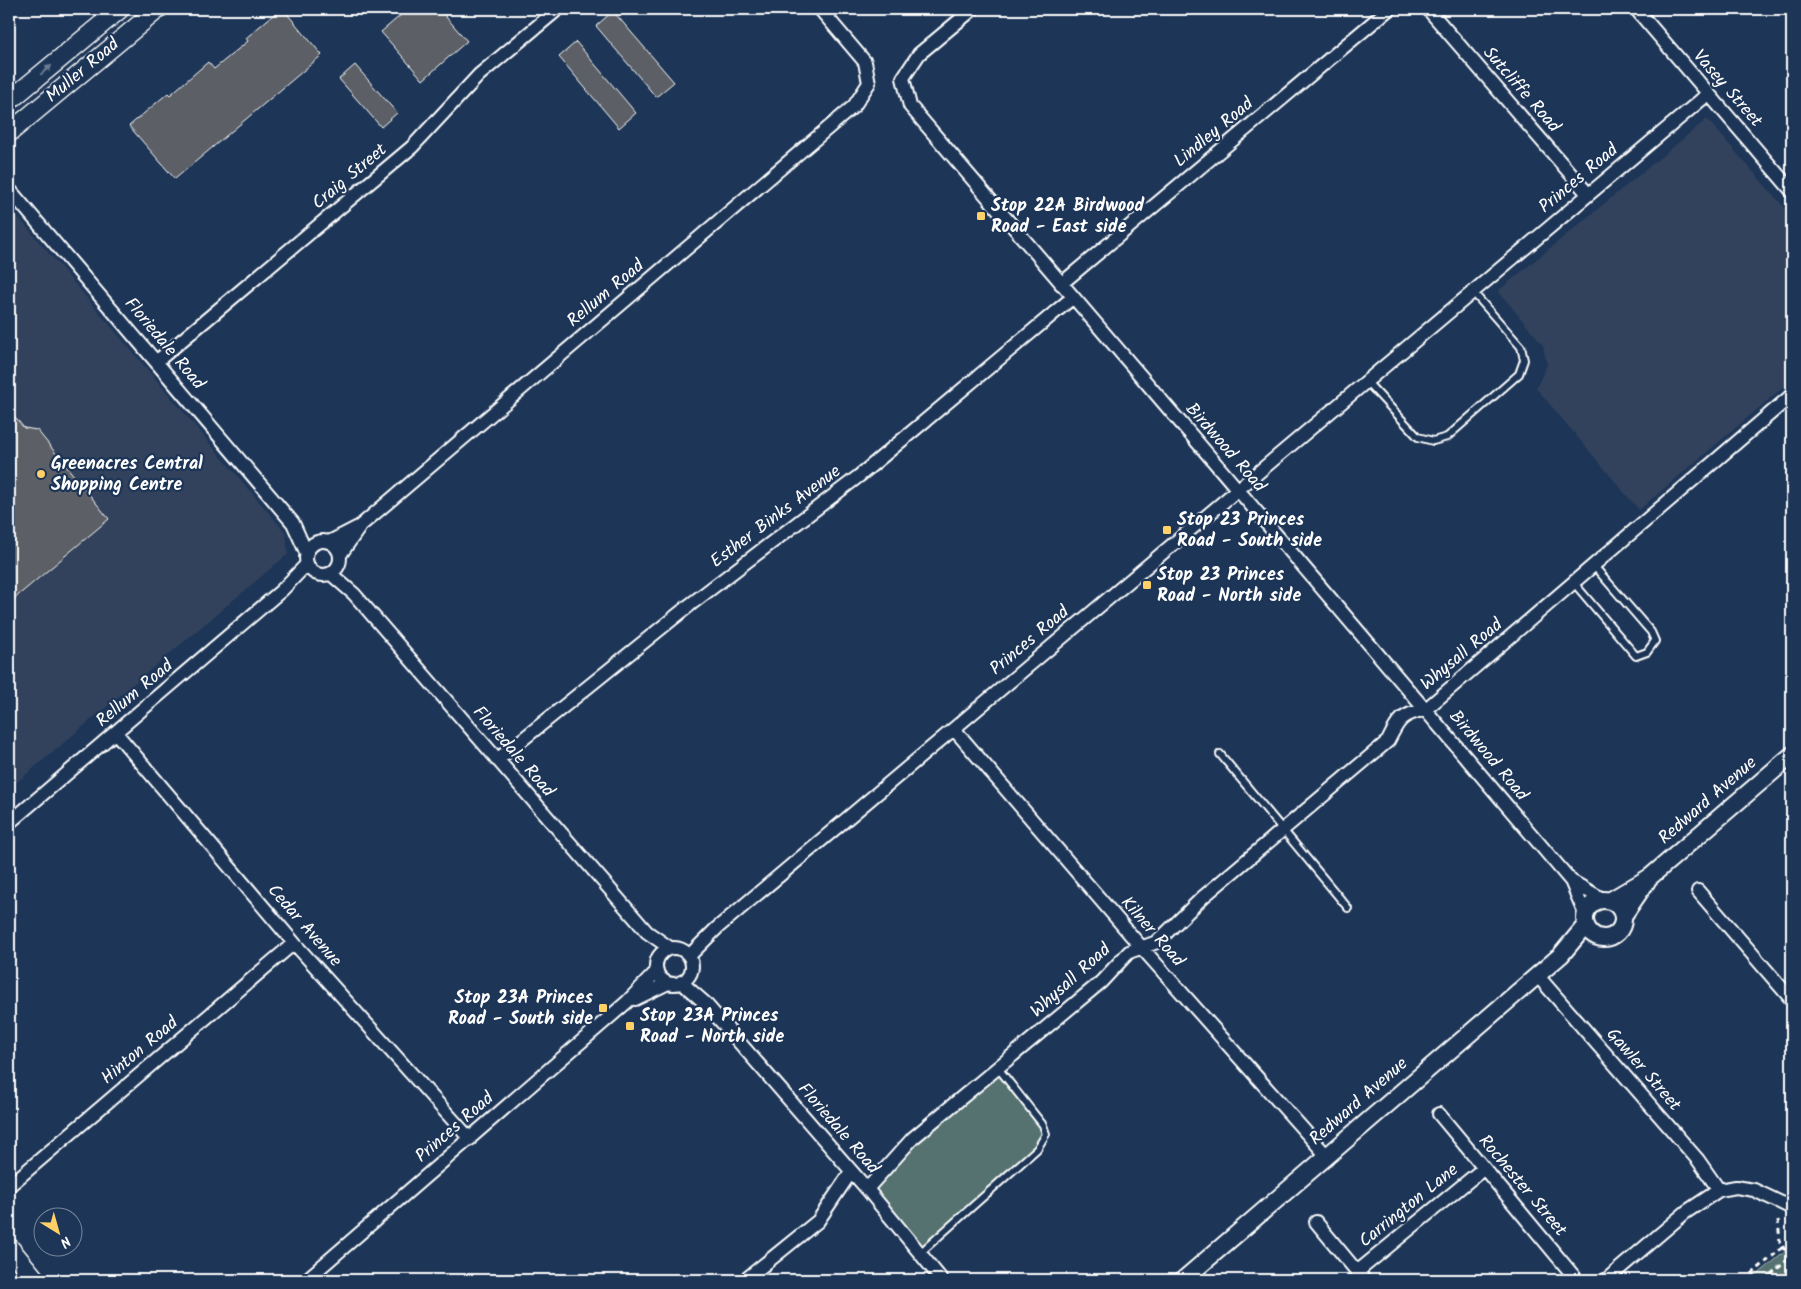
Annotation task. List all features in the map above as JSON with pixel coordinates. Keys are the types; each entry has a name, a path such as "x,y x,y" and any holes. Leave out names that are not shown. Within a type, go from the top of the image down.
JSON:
{"main road":[{"name":"Muller Road","path":"9,101 120,9"},
{"name":"Muller Road","path":"9,133 158,9"},
{"path":"9,1248 36,1280"}],"street":[{"name":"Craig Street","path":"156,362 412,147 479,75 558,9"},
{"name":"Rellum Road","path":"325,541 360,526 854,106 869,83 865,62 820,9"},
{"name":"Birdwood Road","path":"973,9 919,54 903,78 910,106 1072,298 1426,709 1570,881 1586,919"},
{"name":"Lindley Road","path":"1061,284 1390,9"},
{"name":"Sutcliffe Road","path":"1428,9 1588,194"},
{"name":"Vasey Street","path":"1636,9 1792,191"},
{"name":"Princes Road","path":"680,951 718,928 1708,94"},
{"name":"Floriedale Road","path":"9,189 293,523 325,541"},
{"name":"Esther Binks Avenue","path":"496,760 691,604 859,476 1072,298"},
{"name":"Whysall Road","path":"867,1189 913,1138 1101,982 1129,952 1158,942 1203,897 1388,741 1398,721 1409,713 1426,709 1792,395"},
{"name":"Floriedale Road","path":"293,523 306,559"},
{"name":"Rellum Road","path":"336,565 360,526"},
{"path":"325,541 338,550 336,565 317,575 311,571 306,559 310,546 315,542 325,541"},
{"name":"Rellum Road","path":"9,823 282,590 306,559"},
{"name":"Floriedale Road","path":"336,565 354,594 647,932 680,951"},
{"name":"Rellum Road","path":"282,590 317,575"},
{"name":"Kilner Road","path":"954,728 1142,948 1327,1156"},
{"name":"Cedar Avenue","path":"116,733 294,943 470,1139"},
{"name":"Redward Avenue","path":"1607,900 1650,877 1792,755"},
{"name":"Redward Avenue","path":"1623,916 1650,877"},
{"name":"Birdwood Road","path":"1570,881 1607,900"},
{"path":"1698,891 1792,1000"},
{"path":"1607,900 1620,907 1623,916 1622,926 1617,934 1609,938 1599,938 1591,933 1586,919 1592,904 1607,900"},
{"name":"Redward Avenue","path":"1183,1280 1561,955 1586,919"},
{"name":"Floriedale Road","path":"647,932 657,966"},
{"name":"Redward Avenue","path":"1561,955 1599,938"},
{"name":"Hinton Road","path":"9,1186 294,943"},
{"path":"680,951 692,962 689,976 675,982 662,979 657,966 660,955 680,951"},
{"name":"Princes Road","path":"306,1280 627,1002 657,966"},
{"name":"Floriedale Road","path":"691,970 705,1003"},
{"name":"Gawler Street","path":"1537,975 1698,1160 1719,1190"},
{"name":"Floriedale Road","path":"675,982 705,1003 867,1189 942,1280"},
{"name":"Princes Road","path":"627,1002 675,982"},
{"name":"Rochester Street","path":"1439,1114 1577,1280"},
{"name":"Carrington Lane","path":"1361,1276 1484,1168"},
{"path":"745,1280 818,1221 851,1172"},
{"path":"1606,1280 1686,1212 1719,1190 1736,1187 1754,1190 1792,1208"},
{"path":"1316,1222 1361,1276"}],"lane":[{"path":"1366,381 1418,437 1433,440 1447,437 1519,374 1524,360 1521,347 1472,291"},
{"path":"1574,583 1636,656 1647,652 1655,641 1651,632 1594,566"},
{"path":"1220,754 1348,908"},
{"path":"920,1253 1037,1150 1046,1134 1042,1125 998,1068"}],"path":[{"path":"1764,1280 1791,1257 1780,1242 1778,1220"},
{"path":"1745,1280 1783,1247"}],"shaded area":[{"path":"1707,119 1792,216 1792,380 1639,510 1536,388 1547,365 1543,345 1498,291"},
{"name":"Greenacres Central Shopping Centre","path":"9,206 286,533 288,554 9,789"}],"green space":[{"path":"998,1068 1046,1134 1037,1149 920,1253 867,1189 913,1138"},
{"path":"1792,1246 1792,1280 1751,1280"}],"building":[{"path":"280,9 283,9 322,55 175,179 129,126 168,93 170,95 208,62 214,69 248,41 246,38"},
{"path":"408,9 439,9 467,41 423,80 381,32"},
{"path":"613,11 674,82 656,97 596,26"},
{"path":"576,42 636,113 619,128 559,57"},
{"path":"355,65 397,113 381,127 339,79"},
{"name":"Greenacres Central Shopping Centre","path":"9,410 24,428 37,430 109,519 9,603"}],"place":[{"name":"Stop 22A Birdwood Road - East side","path":"981,216"},
{"name":"Greenacres Central Shopping Centre","path":"41,474"},
{"name":"Stop 23 Princes Road - South side","path":"1167,530"},
{"name":"Stop 23 Princes Road - North side","path":"1147,585"},
{"name":"Stop 23A Princes Road - South side","path":"603,1008"},
{"name":"Stop 23A Princes Road - North side","path":"630,1026"}]}
